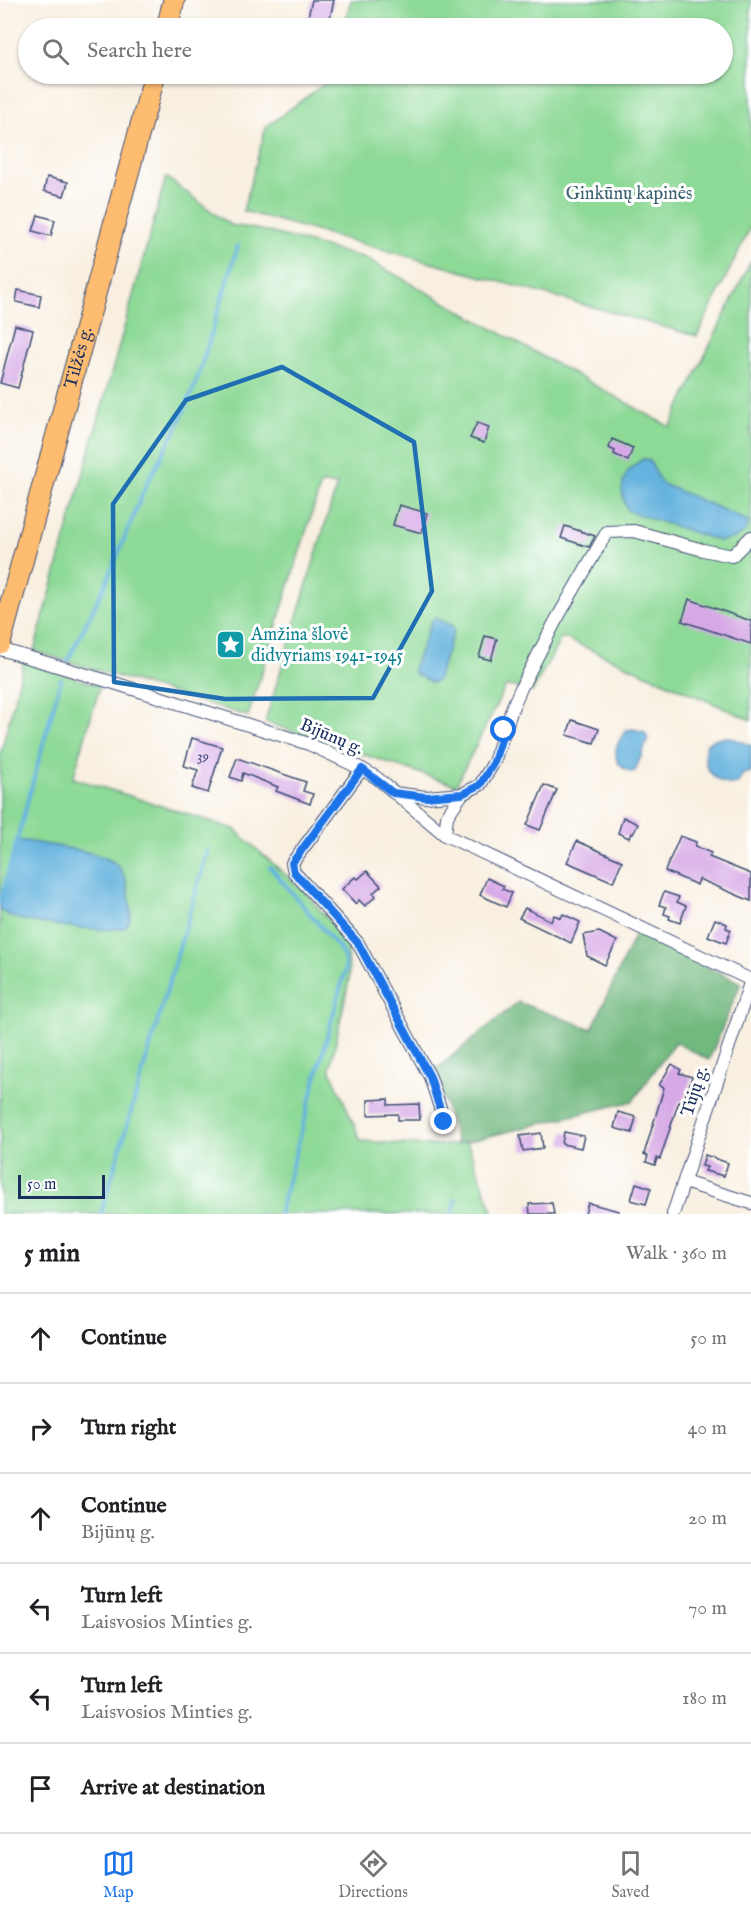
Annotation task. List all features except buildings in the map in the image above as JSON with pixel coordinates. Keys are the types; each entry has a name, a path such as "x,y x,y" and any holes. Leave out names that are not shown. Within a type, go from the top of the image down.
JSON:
{"highway":[{"path":"170,18 174,0"},
{"name":"Tilžės g.","path":"0,643 152,84"}],"street":[{"path":"393,793 426,797 462,794 480,785 494,762 522,687 555,622 592,562 607,532 634,531 732,556 751,537"},
{"name":"Bijūnų g.","path":"0,649 309,744 362,769 445,835 751,980"},
{"path":"362,769 292,863 294,872 358,943 430,1077 444,1122"},
{"path":"445,835 447,816 462,794"},
{"name":"Tujų g.","path":"673,1214 751,980"},
{"path":"684,1182 751,1203"}],"highlighted area":[{"path":"282,367 414,442 432,591 373,698 225,699 114,682 113,504 186,400"}],"green space":[{"name":"Ginkūnų kapinės","path":"351,0 751,0 751,226 697,336 243,211 266,127 324,84 733,84 733,18 346,18"},
{"path":"166,177 230,225 261,230 365,258 670,427 751,261 751,720 562,637 532,692 506,686 456,785 265,722 337,485 321,484 248,716 34,651"},
{"path":"24,661 100,686 73,778 234,829 306,893 348,944 349,980 330,1069 361,1141 428,1145 467,1142 494,1214 0,1214 0,756"},
{"path":"636,932 741,983 709,1060 675,1042 633,1101 457,1144 435,1070 518,1002 592,1029"}],"water":[{"path":"643,459 649,460 661,483 748,521 743,534 719,541 628,511 622,488 624,481 630,469"},
{"path":"435,618 451,625 454,630 437,681 432,683 414,673 413,669 432,620"},
{"path":"626,730 645,732 648,739 635,771 631,772 619,764 616,754 619,742"},
{"path":"729,737 751,745 751,772 743,774 737,784 726,783 715,778 706,764 707,743 717,738"},
{"path":"18,840 84,851 116,864 124,876 128,891 131,912 128,925 105,930 70,927 12,917 0,910 0,902"}],"waterway":[{"path":"67,662 106,583 146,485 179,423 198,377 238,246"},
{"path":"0,902 61,679"},
{"path":"101,1214 208,850"},
{"path":"270,867 339,948 345,960 345,971 279,1214"},
{"path":"452,1214 456,1199"}],"place":[{"name":"Amžina šlovė didvyriams 1941-1945","path":"230,644"}],"route":[{"path":"444,1122 430,1077 358,943 294,872 292,863 362,769 377,778 393,793 426,797 462,794 480,785 494,762 504,730"}]}
